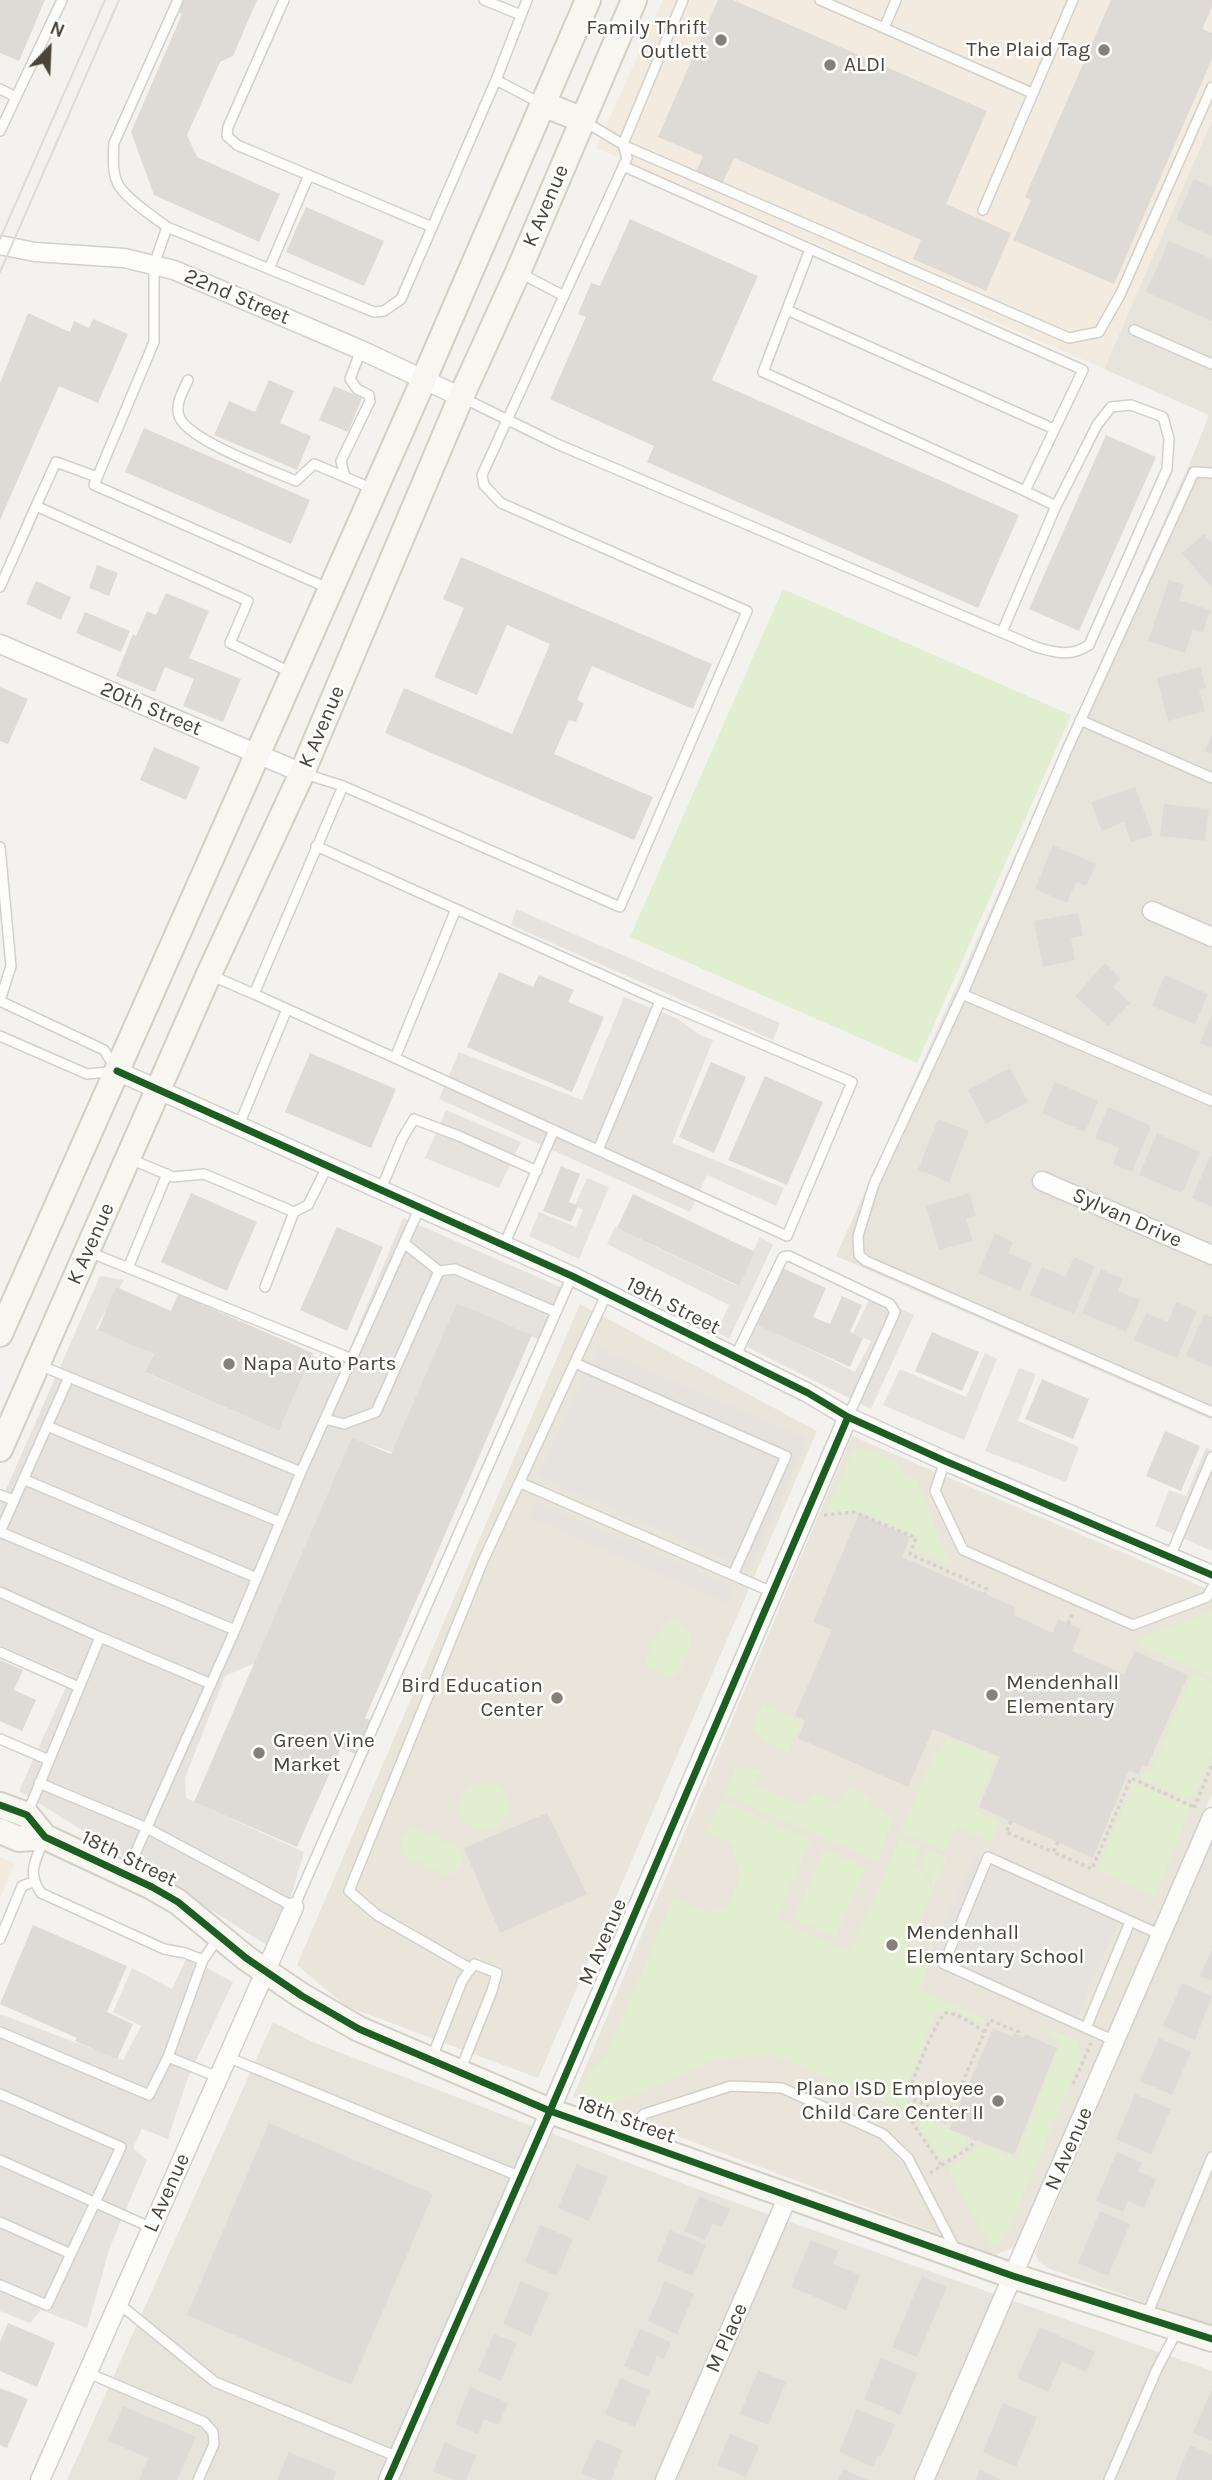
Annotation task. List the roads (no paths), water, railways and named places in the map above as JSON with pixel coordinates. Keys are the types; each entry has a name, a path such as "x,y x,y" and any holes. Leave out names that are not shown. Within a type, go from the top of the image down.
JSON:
{"main road":[{"name":"K Avenue","path":"0,1334 424,379 588,0"},
{"name":"K Avenue","path":"0,1449 158,1088 302,773 461,397 518,272 634,0"},
{"path":"543,104 583,120"},
{"path":"0,1805 27,1815"},
{"name":"18th Street","path":"27,1815 45,1838"},
{"name":"18th Street","path":"0,1832 19,1839 45,1838 126,1874 178,1902 265,1971 359,2029 550,2111 1013,2276 1212,2339"}],"street":[{"name":"22nd Street","path":"0,245 35,252 124,258 174,270 461,397"},
{"name":"20th Street","path":"0,644 302,773"},
{"path":"1152,911 1212,937"},
{"name":"19th Street","path":"117,1071 572,1276 808,1393 848,1417 1212,1575"},
{"name":"Sylvan Drive","path":"1042,1181 1212,1255"},
{"name":"M Avenue","path":"388,2480 550,2111 848,1417"},
{"name":"N Avenue","path":"923,2480 1161,1935 1208,1814"},
{"name":"L Avenue","path":"40,2480 294,1907"},
{"name":"M Place","path":"665,2480 788,2196"}],"lane":[{"path":"0,131 62,0"},
{"path":"177,0 114,143 112,159 117,182 128,195 167,227 374,312 384,311 401,299 496,80 527,0"},
{"path":"284,0 228,127 227,136 237,145 432,227"},
{"path":"484,0 521,15"},
{"path":"302,773 343,786 620,907 747,611 501,503 484,485 482,475 627,158 623,144 683,0"},
{"path":"820,0 1032,93"},
{"path":"884,28 896,0"},
{"path":"983,210 1073,0"},
{"path":"496,80 543,104"},
{"path":"583,120 623,144 1069,338 1099,332 1120,295 1212,87"},
{"path":"0,89 16,96"},
{"path":"623,166 1083,370 1025,491"},
{"path":"269,269 309,175"},
{"path":"167,227 154,265 154,342 94,485 330,589"},
{"path":"810,250 763,372 1056,506"},
{"path":"518,272 564,296"},
{"path":"787,310 1054,429"},
{"path":"1135,330 1212,364"},
{"path":"345,477 341,461 369,401 369,395 357,388 350,379 361,351"},
{"path":"188,380 179,399 179,416 190,431 205,440 296,481 314,464 374,490"},
{"path":"461,397 557,444 1002,632 1054,653 1076,653 1088,645 1167,469 1169,439 1163,417 1131,405 1111,407 1097,425 1056,506 1002,632"},
{"path":"0,587 56,462 97,477"},
{"path":"1212,473 1194,472 1080,720 962,994 874,1184 858,1236 859,1255 866,1261 1212,1412"},
{"path":"36,506 248,601 230,643 293,673"},
{"path":"1080,720 1212,778"},
{"path":"254,994 343,786"},
{"path":"209,974 787,1236 852,1082 660,1001 316,846"},
{"path":"0,847 11,967 0,1001 104,1050 117,1071 87,1074 0,1035"},
{"path":"396,1058 456,909"},
{"path":"962,994 1212,1101"},
{"path":"598,1150 660,1001"},
{"path":"239,1125 287,1009"},
{"path":"381,1189 402,1139 414,1119 537,1171"},
{"path":"504,1245 554,1130"},
{"path":"129,1158 173,1177 204,1174 294,1212"},
{"path":"265,1287 294,1212 308,1205 328,1165"},
{"path":"128,1268 167,1174"},
{"path":"126,1874 420,1207"},
{"path":"404,1243 439,1271 455,1269 556,1312"},
{"path":"88,1251 352,1359"},
{"path":"735,1357 783,1257 789,1256 894,1306 895,1312 848,1417"},
{"path":"325,1419 344,1424 376,1412 439,1271"},
{"path":"39,1783 147,1828 294,1907 572,1276"},
{"path":"471,1969 377,1915 349,1891 477,1574 607,1293"},
{"path":"575,1363 786,1456 733,1575"},
{"path":"38,1364 301,1472"},
{"path":"69,1377 0,1532 235,1630"},
{"path":"47,1426 280,1522"},
{"path":"1170,1556 1212,1457"},
{"path":"945,1461 935,1491 963,1550 1133,1625 1207,1597 1212,1588"},
{"path":"23,1479 257,1578"},
{"path":"521,1483 772,1592"},
{"path":"0,1494 14,1500"},
{"path":"0,1592 211,1684"},
{"path":"27,1815 100,1637"},
{"path":"0,1652 79,1687"},
{"path":"0,1739 49,1760"},
{"path":"45,1838 33,1867 33,1882 41,1893 164,1949 204,1960"},
{"path":"1115,2041 944,1964 988,1857 1161,1935"},
{"path":"0,1939 22,1886 33,1882"},
{"path":"1086,2028 1130,1922"},
{"path":"0,2032 149,2095 168,2057 204,1960 219,1936"},
{"path":"431,2060 463,1981 474,1964 497,1973 460,2072"},
{"path":"168,2057 218,2077"},
{"path":"227,2057 521,2177"},
{"path":"624,2137 644,2114 718,2090 731,2086 782,2088 883,2134 908,2158 956,2250 956,2256"},
{"path":"0,2094 121,2147 47,2305 0,2285"},
{"path":"1146,2317 1212,2157"},
{"path":"0,2160 152,2228"},
{"path":"0,2222 71,2254"},
{"path":"118,2303 215,2382 398,2457"},
{"path":"1109,2480 1157,2369 1179,2328"},
{"path":"88,2373 204,2422 213,2432 214,2444 198,2480"}],"tram line":[{"path":"0,239 105,0"},
{"path":"0,272 119,0"}],"place":[{"name":"Family Thrift Outlett","path":"721,40"},
{"name":"The Plaid Tag","path":"1104,50"},
{"name":"ALDI","path":"830,65"},
{"name":"Napa Auto Parts","path":"229,1364"},
{"name":"Mendenhall Elementary","path":"992,1695"},
{"name":"Bird Education Center","path":"557,1698"},
{"name":"Green Vine Market","path":"259,1753"},
{"name":"Mendenhall Elementary School","path":"892,1945"},
{"name":"Plano ISD Employee Child Care Center II","path":"998,2101"}]}
